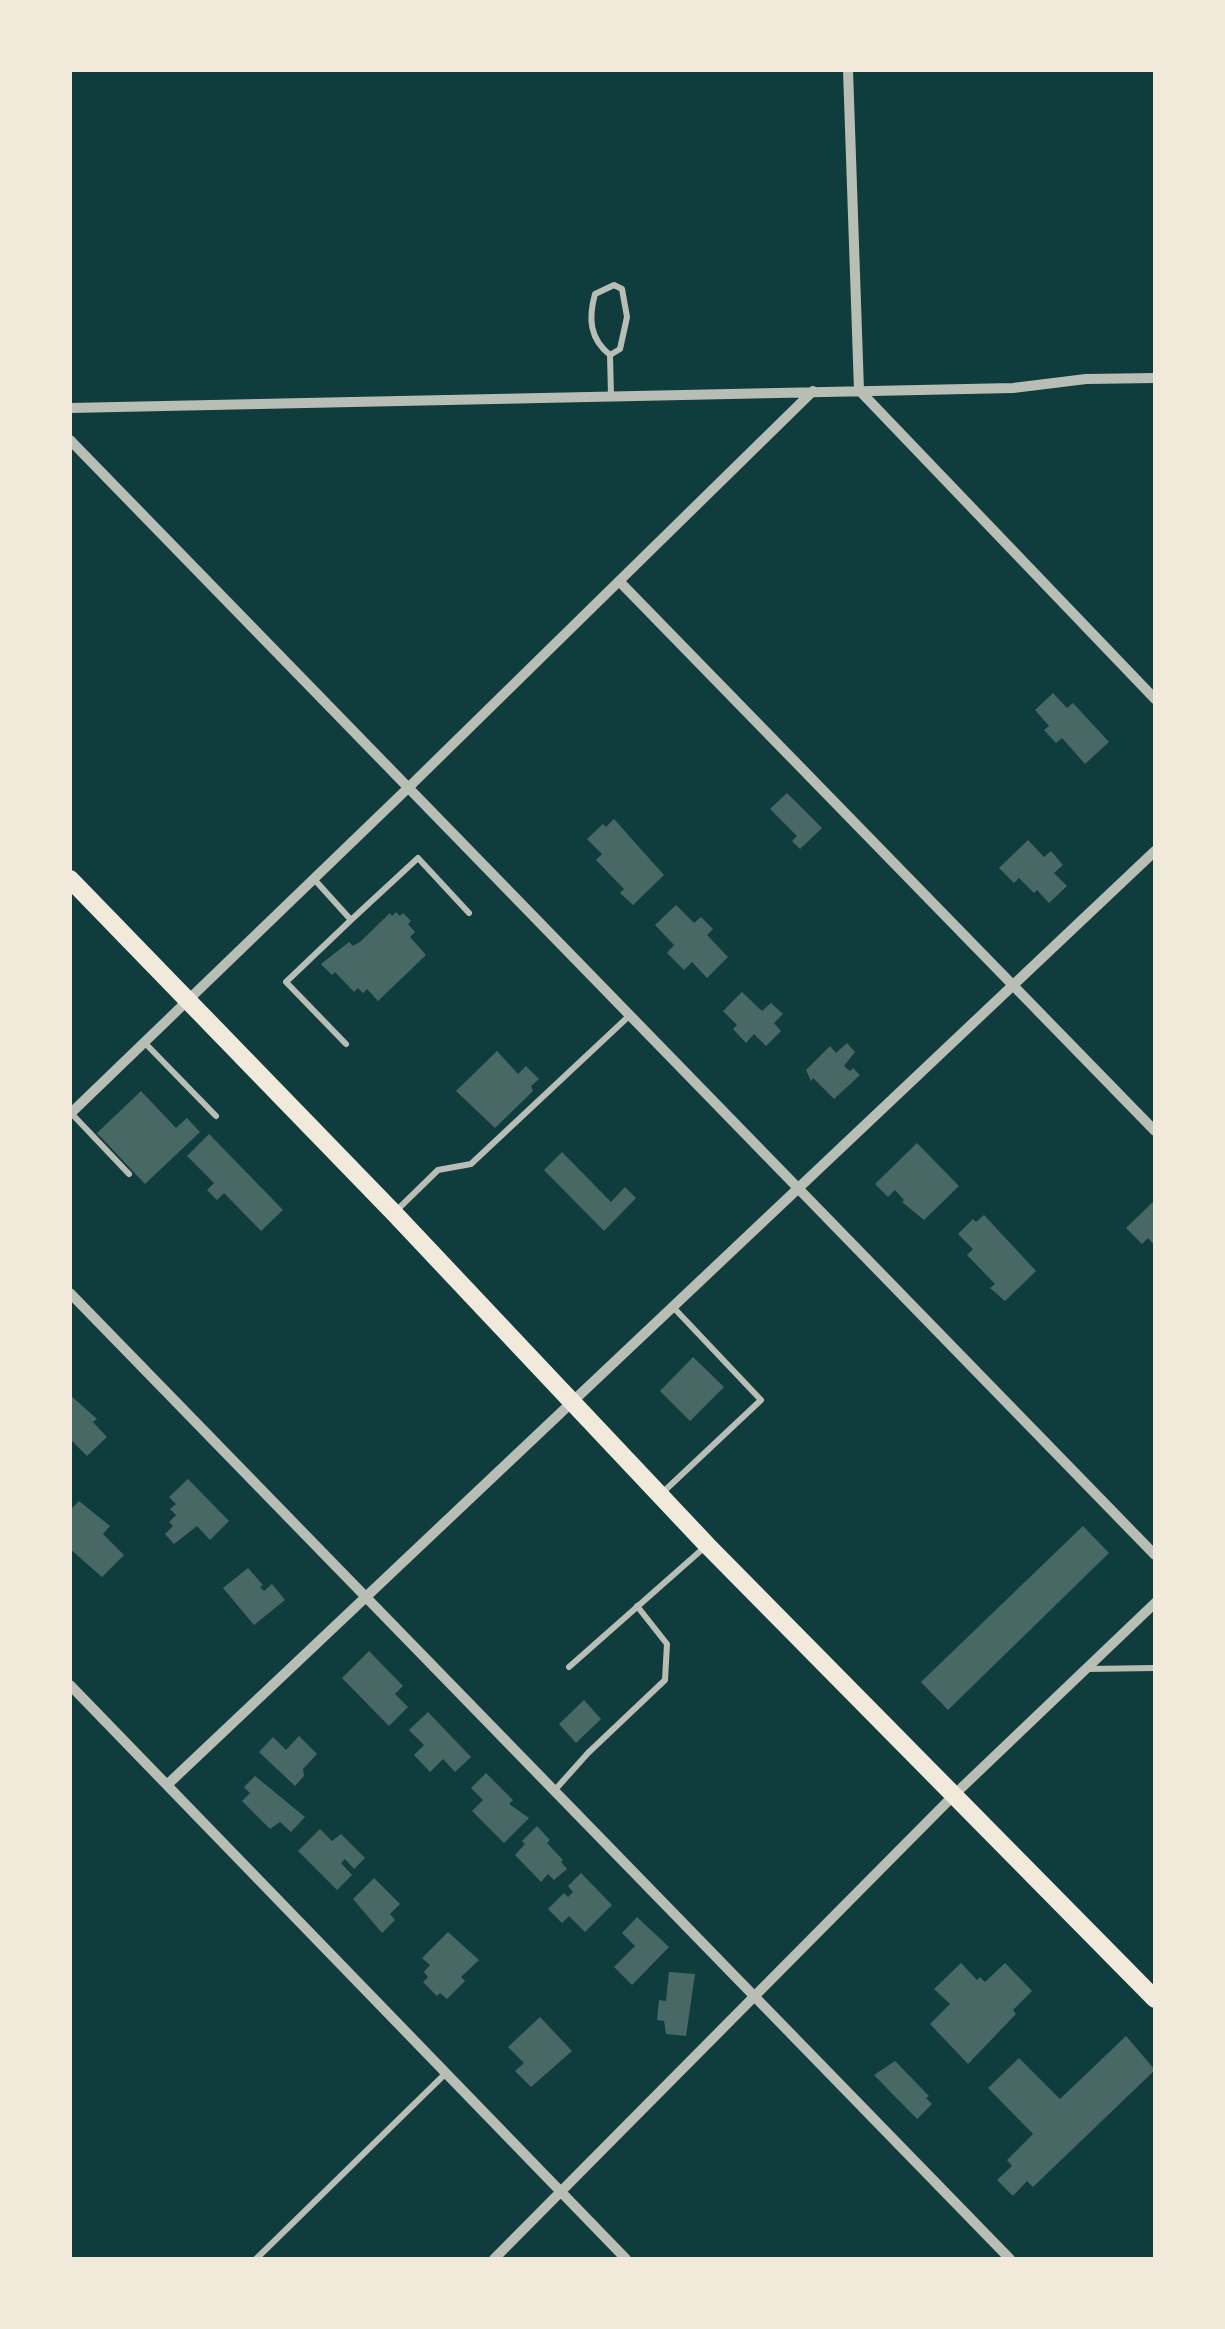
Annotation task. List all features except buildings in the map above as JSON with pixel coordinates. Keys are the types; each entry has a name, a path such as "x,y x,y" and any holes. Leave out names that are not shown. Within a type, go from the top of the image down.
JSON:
{"main road":[{"path":"70,879 394,1213 706,1545 1155,1998"}],"street":[{"path":"848,70 860,390 1155,699"},
{"path":"70,408 1013,388 1086,378 1155,378"},
{"path":"70,1113 409,788 813,391"},
{"path":"70,440 1155,1556"},
{"path":"619,581 1155,1131"},
{"path":"168,1784 1155,851"},
{"path":"70,1293 1010,2259"},
{"path":"494,2259 954,1794 1155,1602"},
{"path":"70,1685 626,2259"}],"lane":[{"path":"614,285 622,288 627,317 620,349 610,355 599,347 592,333 591,314 595,294 614,285"},
{"path":"610,355 610,396"},
{"path":"346,1044 286,982 418,858 470,914"},
{"path":"313,878 351,920"},
{"path":"394,1213 438,1170 471,1164 630,1016"},
{"path":"143,1041 216,1116"},
{"path":"70,1113 129,1174"},
{"path":"659,1496 762,1400 673,1307"},
{"path":"568,1667 706,1545"},
{"path":"554,1792 588,1753 665,1680 667,1644 636,1606"},
{"path":"1085,1669 1153,1667"},
{"path":"256,2259 446,2072"}]}
